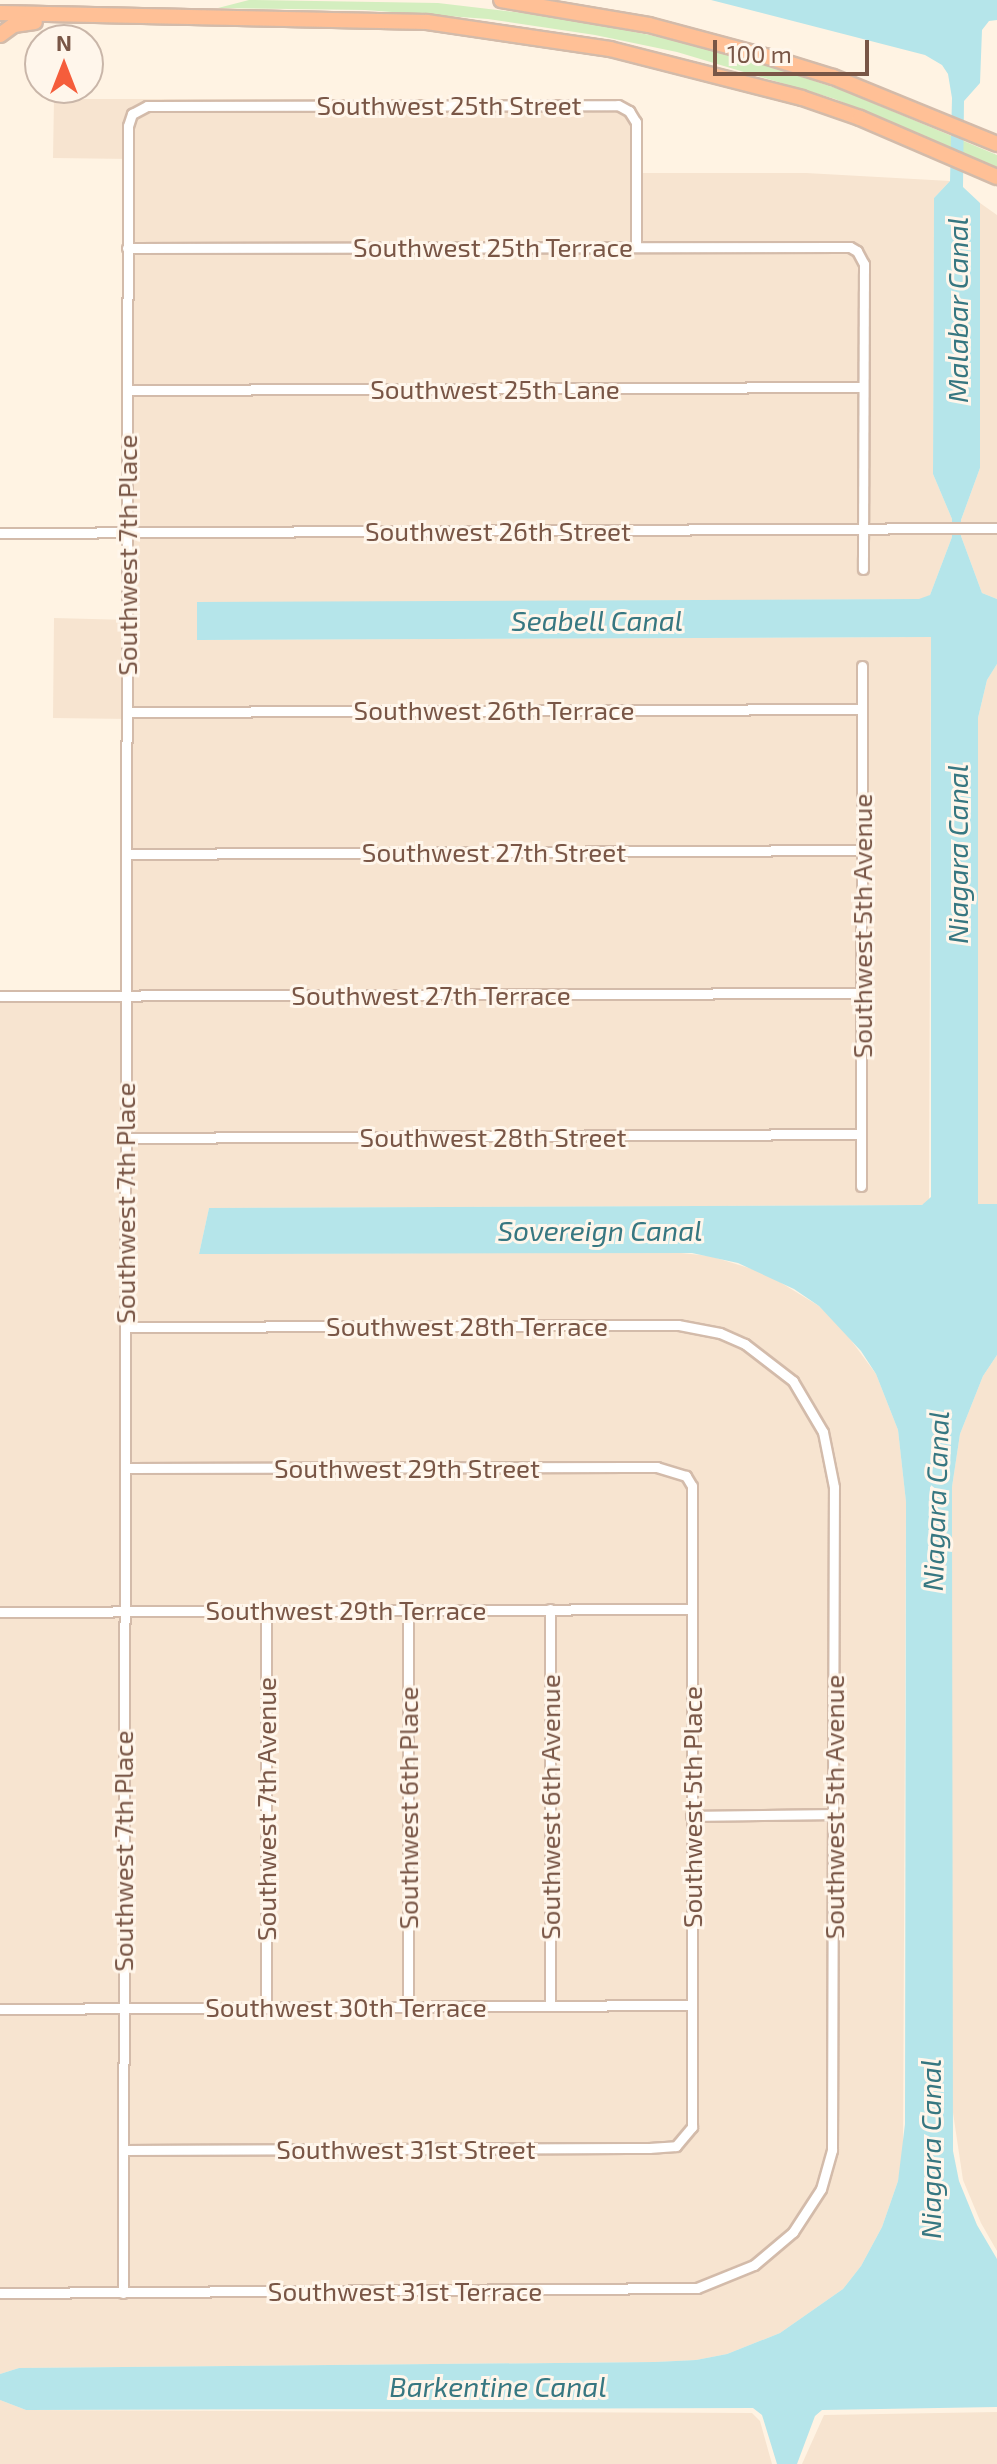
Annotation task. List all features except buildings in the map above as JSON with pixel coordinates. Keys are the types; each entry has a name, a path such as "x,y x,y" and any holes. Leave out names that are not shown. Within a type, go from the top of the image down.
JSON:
{"highway":[{"path":"501,0 703,38 833,77 995,143"},
{"path":"0,13 384,20 529,35 610,49 731,77 860,118 991,174"},
{"path":"0,35 24,22 107,15"}],"street":[{"name":"Southwest 25th Street","path":"132,114 147,106 618,105 629,111 636,122 636,246"},
{"name":"Southwest 7th Place","path":"123,2293 127,712 124,532 128,126 132,114"},
{"name":"Southwest 25th Terrace","path":"127,248 842,245 857,251 864,264 863,387"},
{"name":"Southwest 25th Lane","path":"127,390 863,387"},
{"path":"863,387 863,569"},
{"name":"Southwest 26th Street","path":"0,533 997,528"},
{"name":"Southwest 5th Avenue","path":"861,1186 862,666"},
{"name":"Southwest 26th Terrace","path":"127,712 862,709"},
{"name":"Southwest 27th Street","path":"126,854 861,850"},
{"name":"Southwest 27th Terrace","path":"0,996 861,993"},
{"name":"Southwest 28th Street","path":"125,1138 861,1134"},
{"name":"Southwest 28th Terrace","path":"125,1327 678,1325 720,1333 745,1344 769,1359 793,1381"},
{"name":"Southwest 5th Avenue","path":"793,1381 820,1424 833,1473 834,1814 832,2150 821,2189 793,2232"},
{"name":"Southwest 29th Street","path":"125,1468 657,1467 670,1468 686,1476"},
{"name":"Southwest 5th Place","path":"686,1476 692,1486 692,2127 686,2138"},
{"name":"Southwest 6th Avenue","path":"550,1609 550,2006"},
{"name":"Southwest 29th Terrace","path":"0,1612 691,1609"},
{"name":"Southwest 7th Avenue","path":"266,1610 266,2008"},
{"name":"Southwest 6th Place","path":"408,1610 408,2007"},
{"path":"691,1816 834,1814"},
{"name":"Southwest 30th Terrace","path":"0,2009 691,2005"},
{"name":"Southwest 31st Street","path":"123,2150 649,2148 676,2146 686,2138"},
{"name":"Southwest 31st Terrace","path":"0,2293 677,2290 736,2275 771,2254 793,2232"}],"shaded area":[{"path":"104,99 620,99 635,106 641,119 642,173 806,173 950,181 934,198 933,474 952,519 952,537 930,595 925,599 197,603 198,640 931,637 929,1201 922,1205 209,1208 199,1254 671,1252 710,1256 765,1273 819,1306 842,1328 876,1374 898,1430 906,1502 903,2154 898,2181 882,2227 861,2266 843,2289 780,2333 727,2354 696,2360 655,2362 19,2368 0,2374 0,1000 128,1000 130,719 53,718 54,618 130,620 132,159 53,158 54,104 104,104"},
{"path":"980,203 997,215 997,599 982,593 961,536 961,520 980,468"},
{"path":"997,664 997,1204 978,1204 978,718 987,680"},
{"path":"997,1355 997,2251 963,2180 952,2106 952,1487 960,1434 983,1376"},
{"path":"0,2400 26,2410 752,2413 760,2421 772,2464 0,2464"},
{"path":"997,2412 997,2464 802,2464 824,2415"}],"green space":[{"path":"249,0 438,3 557,17 650,35 744,58 842,90 997,155 997,168 835,99 677,52 595,35 488,19 365,10 218,8"}],"water":[{"path":"711,0 997,0 997,20 989,21 982,30 980,83 964,101 963,187 980,203 980,468 961,520 961,536 982,593 997,599 997,664 987,680 978,718 978,1204 997,1204 997,1355 983,1376 960,1434 952,1487 952,1522 953,2151 959,2181 977,2225 997,2259 997,2407 822,2410 815,2416 797,2464 777,2464 762,2415 753,2408 26,2410 0,2400 0,2374 19,2368 655,2362 696,2360 727,2354 780,2333 843,2289 861,2266 882,2227 898,2181 905,2124 906,1502 898,1430 876,1374 861,1351 819,1306 794,1289 738,1263 692,1253 199,1254 209,1208 922,1205 931,1197 931,637 197,640 197,602 919,599 930,595 952,537 952,519 933,474 934,198 950,181 952,98 948,74 942,65 925,55"}],"water label":[{"name":"Malabar Canal","path":"957,310"},
{"name":"Seabell Canal","path":"597,620"},
{"name":"Niagara Canal","path":"957,854"},
{"name":"Sovereign Canal","path":"600,1230"},
{"name":"Niagara Canal","path":"935,1501"},
{"name":"Niagara Canal","path":"930,2149"},
{"name":"Barkentine Canal","path":"498,2386"}]}
